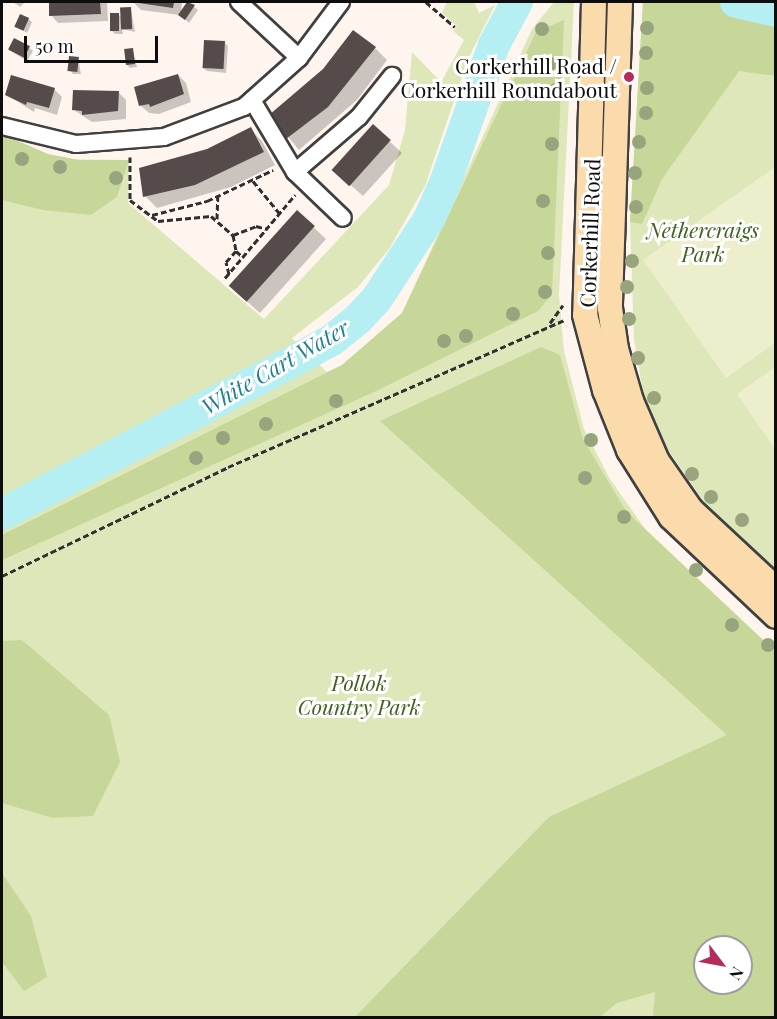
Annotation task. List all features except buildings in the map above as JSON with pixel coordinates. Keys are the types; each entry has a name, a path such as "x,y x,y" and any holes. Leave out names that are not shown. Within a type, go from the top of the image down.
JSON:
{"street":[{"path":"239,2 299,58"},
{"path":"2,126 76,144 164,137 244,106 252,100 299,58 341,2"},
{"name":"Corkerhill Road","path":"594,2 592,158 585,315 605,390 629,450 671,517 776,616"},
{"name":"Corkerhill Road","path":"620,2 610,308 631,401 657,461 691,510 776,589"},
{"path":"296,172 359,117 392,76"},
{"path":"252,100 296,172 343,218"}],"path":[{"path":"426,2 455,27"},
{"path":"130,155 130,200 158,221 205,215 217,219 233,235 236,251 243,258"},
{"path":"152,215 218,196 253,181 296,172"},
{"path":"225,278 280,214 296,172"},
{"path":"253,181 280,214"},
{"path":"217,219 218,196"},
{"path":"233,235 256,226 267,229"},
{"path":"229,274 226,262 236,251"},
{"path":"2,576 228,467 549,325"}],"green space":[{"name":"Pollok Country Park","path":"447,2 474,2 479,13 495,5 469,57 425,186 389,249 358,287 292,338 327,372 342,365 402,313 532,29 554,2 574,2 559,295 564,351 584,429 610,479 658,547 775,651 775,1017 2,1017 2,139 46,159 129,160 128,203 264,319 389,185 405,130 412,52 441,82 464,40 453,31 457,26 442,13"},
{"name":"Nethercraigs Park","path":"643,2 775,29 775,568 711,512 666,447 643,392 634,340 630,222"},
{"path":"643,2 775,2 776,76 739,71 662,179 642,224 630,222"},
{"path":"564,20 552,294 538,311 374,392 2,560 2,535 342,365 402,313 536,32"},
{"path":"2,134 48,154 79,160 129,160 117,197 91,215 43,210 2,200"},
{"path":"775,167 775,343 726,378 643,260"},
{"path":"541,347 560,355 583,439 626,511 775,651 775,1017 653,1017 655,992 617,1003 600,1017 355,1017 549,817 727,735 380,421"},
{"path":"775,367 775,449 737,394"},
{"path":"22,640 109,715 120,762 93,816 53,818 2,803 2,641"},
{"path":"2,873 31,916 47,977 24,991 2,962"}],"waterway":[{"name":"White Cart Water","path":"2,514 332,340 358,319 376,300 429,219 444,186 494,45 517,2"},
{"name":"White Cart Water","path":"736,2 776,11"}],"place":[{"name":"Corkerhill Road / Corkerhill Roundabout","path":"629,77"}]}
